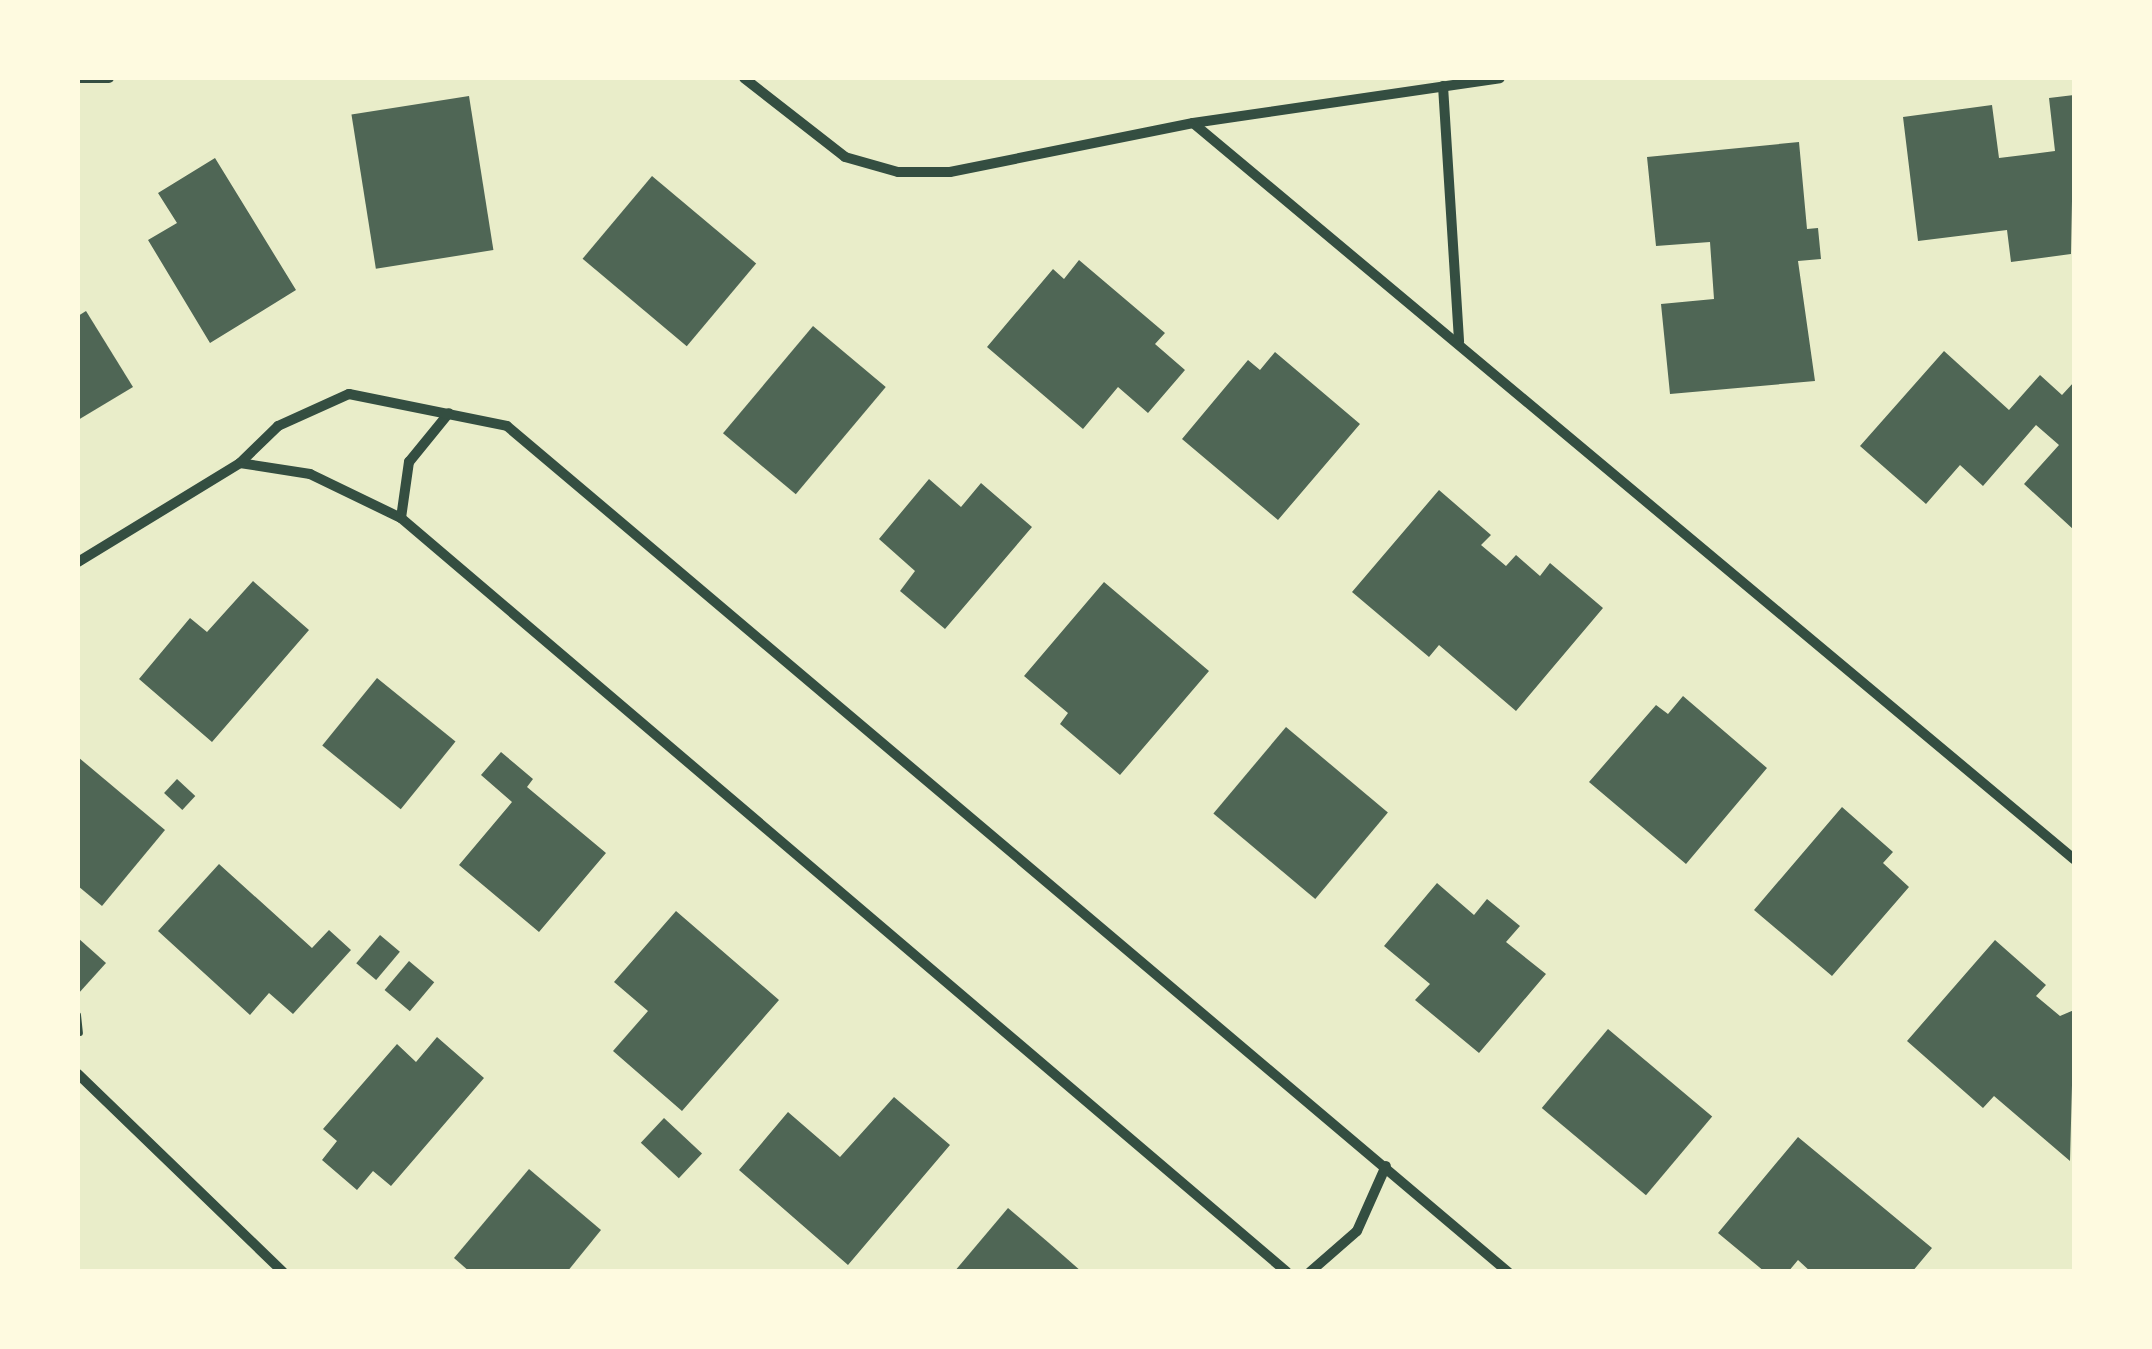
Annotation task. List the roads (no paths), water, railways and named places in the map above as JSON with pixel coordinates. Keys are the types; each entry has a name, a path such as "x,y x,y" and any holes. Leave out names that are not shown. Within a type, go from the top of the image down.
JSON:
{"street":[{"path":"78,78 109,78"},
{"path":"744,78 845,157 898,172 950,172 1193,123 1500,78"},
{"path":"1442,86 1459,341"},
{"path":"1193,123 1459,341 2074,860"},
{"path":"78,562 240,463 278,426 349,394 508,426 1508,1272"},
{"path":"401,518 409,462 449,413"},
{"path":"240,463 310,474 401,518 1287,1272"},
{"path":"78,1074 283,1272"},
{"path":"1310,1272 1357,1231 1386,1166"}]}
